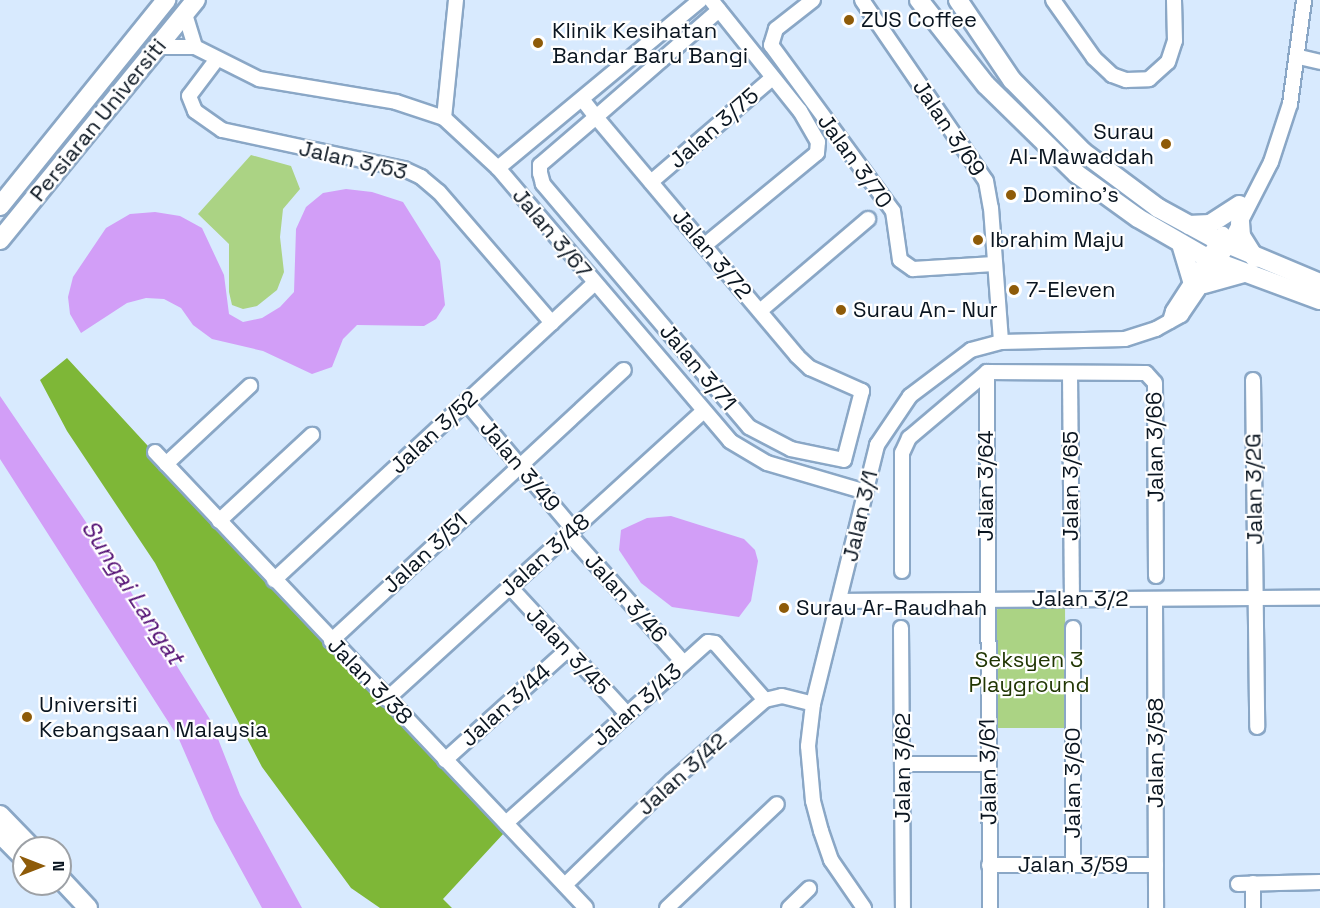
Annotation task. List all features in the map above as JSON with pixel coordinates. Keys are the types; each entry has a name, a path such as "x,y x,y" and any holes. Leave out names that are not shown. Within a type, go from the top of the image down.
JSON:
{"main road":[{"name":"Persiaran Universiti","path":"0,206 166,0"},
{"path":"919,0 986,85 1051,151 1115,202 1181,244 1213,261 1320,300"},
{"path":"958,0 1012,80 1072,143 1158,208 1224,244 1320,283"},
{"name":"Persiaran Universiti","path":"3,236 190,7"},
{"path":"1189,225 1210,224 1240,214 1241,236 1255,258"},
{"path":"1181,244 1198,284 1244,273"},
{"path":"0,815 20,836"},
{"path":"0,834 12,846"},
{"path":"72,891 88,908"},
{"path":"60,896 71,908"}],"street":[{"path":"444,118 456,0"},
{"path":"498,168 700,0"},
{"name":"Jalan 3/70","path":"813,0 776,29 771,45 893,211 900,260 913,269 994,264"},
{"name":"Jalan 3/69","path":"862,0 981,169 990,193 1000,342"},
{"path":"1053,0 1094,58 1112,75 1126,80 1149,79 1168,62 1175,41 1174,0"},
{"name":"Jalan 3/1","path":"864,908 831,860 813,801 808,746 813,704 877,445 910,396 965,354 1000,342 1125,339 1170,321 1173,311 1198,284 1224,244 1271,154 1290,104 1299,57 1304,0"},
{"path":"596,117 715,5 771,79"},
{"path":"157,47 195,47 190,7"},
{"name":"Jalan 3/67","path":"195,47 259,79 396,102 444,118 498,168 594,284 730,441 767,463 866,492"},
{"path":"1299,57 1320,62"},
{"name":"Jalan 3/53","path":"217,59 189,96 195,111 222,130 404,169 421,177 438,192 552,323"},
{"name":"Jalan 3/75","path":"651,182 771,79 800,111 817,135 817,153 705,245"},
{"name":"Jalan 3/72","path":"582,99 810,368 858,386"},
{"name":"Jalan 3/71","path":"596,117 540,165 543,184 749,426 791,449 844,460 863,397 858,386"},
{"path":"760,311 868,219"},
{"name":"Jalan 3/52","path":"274,580 594,284"},
{"name":"Jalan 3/51","path":"331,640 624,370"},
{"path":"902,571 902,453 909,438 987,372"},
{"name":"Jalan 3/66","path":"987,372 1146,373 1155,383 1156,576"},
{"name":"Jalan 3/64","path":"985,600 987,372"},
{"name":"Jalan 3/65","path":"1070,373 1072,599"},
{"name":"Jalan 3/2G","path":"1253,380 1257,727"},
{"path":"166,464 250,386"},
{"name":"Jalan 3/49","path":"466,402 571,531"},
{"name":"Jalan 3/48","path":"387,699 703,411"},
{"path":"219,521 312,435"},
{"name":"Jalan 3/38","path":"155,452 586,908"},
{"name":"Jalan 3/46","path":"571,531 684,663"},
{"name":"Jalan 3/45","path":"510,587 627,714"},
{"name":"Jalan 3/2","path":"839,601 1320,598"},
{"name":"Jalan 3/58","path":"1155,599 1156,908"},
{"name":"Jalan 3/61","path":"985,600 990,908"},
{"name":"Jalan 3/62","path":"901,628 903,908"},
{"name":"Jalan 3/60","path":"1073,628 1073,865"},
{"name":"Jalan 3/43","path":"506,823 708,642 715,643 765,700"},
{"name":"Jalan 3/44","path":"445,760 567,650"},
{"path":"765,700 782,696 813,704"},
{"name":"Jalan 3/42","path":"565,885 685,769 765,700"},
{"path":"903,764 987,764"},
{"path":"667,908 777,804"},
{"name":"Jalan 3/59","path":"989,865 1156,865"},
{"path":"1238,884 1320,882"},
{"path":"1253,883 1253,908"},
{"path":"789,908 809,889"}],"green space":[{"path":"251,155 291,166 300,189 283,209 280,237 284,272 277,290 257,306 243,309 232,305 229,292 229,244 198,214"},
{"path":"67,358 504,833 443,899 452,908 380,908 351,888 262,767 155,563 67,431 40,380"},
{"name":"Seksyen 3 Playground","path":"1000,606 1065,606 1066,728 992,728 992,616"}],"shaded area":[{"path":"346,189 372,192 403,202 440,261 445,305 436,319 424,326 357,325 343,339 332,367 312,374 263,351 212,339 193,325 181,308 164,299 146,298 127,303 81,333 70,314 68,297 73,277 106,228 130,214 155,212 180,216 202,228 224,275 229,314 243,322 262,318 280,307 294,292 296,229 306,207 323,193"},
{"path":"0,396 103,547 211,721 240,795 302,908 262,908 214,820 178,737 0,459"},
{"path":"671,516 744,539 755,550 758,561 751,601 739,617 672,607 641,583 619,550 621,530 647,518"}],"place":[{"name":"ZUS Coffee","path":"849,20"},
{"name":"Klinik Kesihatan Bandar Baru Bangi","path":"538,43"},
{"name":"Surau Al-Mawaddah","path":"1166,144"},
{"name":"Domino's","path":"1011,195"},
{"name":"Ibrahim Maju","path":"978,240"},
{"name":"7-Eleven","path":"1014,290"},
{"name":"Surau An- Nur","path":"841,310"},
{"name":"Surau Ar-Raudhah","path":"784,608"},
{"name":"Universiti Kebangsaan Malaysia","path":"27,717"}],"water label":[{"name":"Sungai Langat","path":"133,592"}]}
